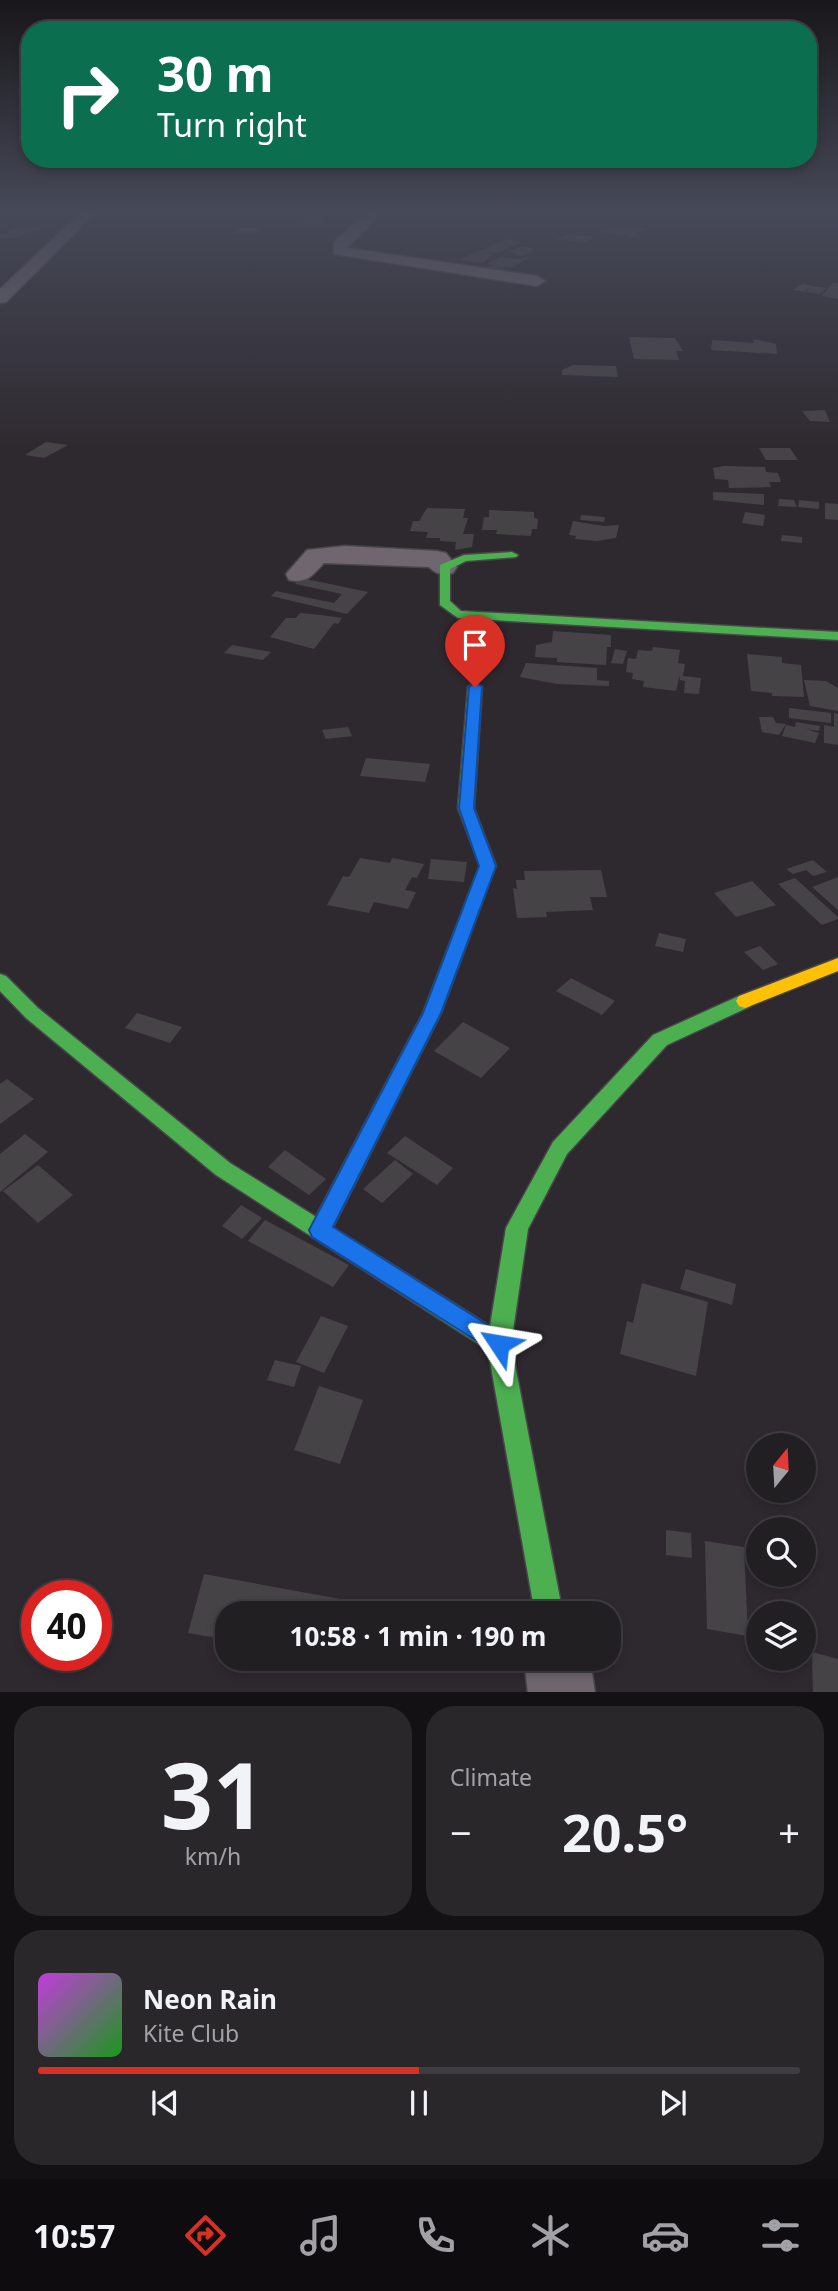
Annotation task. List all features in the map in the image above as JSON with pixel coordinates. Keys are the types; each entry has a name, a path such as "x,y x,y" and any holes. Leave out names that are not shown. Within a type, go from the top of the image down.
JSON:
{"street":[{"path":"299,574 316,556 345,554 437,559 444,566 444,602 458,614 838,636"},
{"path":"444,566 464,558 512,555"},
{"path":"320,1230 432,1013 488,866 466,808 475,687"},
{"path":"547,1601 499,1344 517,1228 560,1148 660,1040 756,996 838,964"},
{"path":"0,980 32,1013 223,1169 499,1344"},
{"path":"559,1671 562,1692"}],"building":[{"path":"825,292 838,292 838,299 822,296"},
{"path":"629,337 675,338 683,351 676,351 679,360 634,359"},
{"path":"754,339 776,344 777,354 711,350 712,340 754,343"},
{"path":"573,365 616,366 618,377 562,375 562,370"},
{"path":"825,410 830,422 810,421 802,411"},
{"path":"46,442 68,445 44,458 25,455"},
{"path":"759,448 790,448 798,460 766,460"},
{"path":"765,467 766,472 778,473 781,482 769,482 771,487 729,488 728,480 715,479 713,468"},
{"path":"713,492 764,494 764,505 713,500"},
{"path":"779,499 794,500 797,507 778,506"},
{"path":"799,500 819,502 819,509 798,507"},
{"path":"825,503 838,504 838,520 825,519"},
{"path":"427,508 465,509 463,518 468,518 460,543 463,534 474,534 472,547 455,550 456,542 426,538 428,532 410,531 413,521 419,521"},
{"path":"489,510 534,512 534,518 538,519 537,529 532,529 531,536 496,534 497,530 482,530 484,517 489,517"},
{"path":"745,512 765,515 763,526 742,523"},
{"path":"581,515 605,517 604,522 580,520"},
{"path":"573,521 604,526 619,525 616,538 597,541 575,539 576,536 569,535"},
{"path":"782,535 802,537 802,543 781,541"},
{"path":"301,578 368,592 347,614 271,596 276,591 334,603 342,594 295,584"},
{"path":"300,613 342,618 338,624 334,623 314,649 270,637 286,618 296,618"},
{"path":"553,631 611,635 606,665 557,662 557,658 535,657 536,645 552,642"},
{"path":"232,645 271,652 263,660 224,653"},
{"path":"653,647 680,650 678,663 685,664 683,676 701,678 699,694 684,693 685,681 680,680 680,675 676,691 643,687 644,681 632,679 633,673 626,672 628,658 636,659 638,650 652,651"},
{"path":"615,649 627,651 623,664 611,663"},
{"path":"747,654 782,657 782,663 801,665 804,697 772,696 772,693 751,691"},
{"path":"526,663 597,668 597,680 609,681 609,686 557,684 520,677"},
{"path":"804,680 826,681 838,688 838,711 810,706"},
{"path":"789,708 831,713 831,723 789,718"},
{"path":"834,713 838,714 838,745 824,743 824,725 834,727"},
{"path":"759,717 773,717 776,723 786,724 779,735 762,732"},
{"path":"796,722 820,726 819,731 806,729 819,733 815,743 782,736 786,725 795,727"},
{"path":"348,727 352,736 326,739 322,730"},
{"path":"366,758 430,764 425,782 360,776"},
{"path":"360,858 390,863 392,858 424,864 417,878 412,877 405,890 416,892 408,909 374,902 369,913 327,905 343,876 349,877"},
{"path":"431,859 467,862 464,882 428,879"},
{"path":"813,860 827,872 813,876 806,870 793,874 786,869"},
{"path":"601,870 607,897 590,897 593,910 546,912 547,917 517,918 513,888 517,889 516,880 525,880 524,871"},
{"path":"838,877 838,910 812,887"},
{"path":"795,878 838,919 822,925 778,884"},
{"path":"752,881 776,905 736,917 714,893"},
{"path":"659,933 686,939 683,952 655,946"},
{"path":"760,946 778,964 763,970 744,952"},
{"path":"571,978 615,1001 602,1015 556,991"},
{"path":"137,1013 182,1027 170,1043 125,1028"},
{"path":"463,1022 510,1048 481,1078 434,1051"},
{"path":"7,1079 34,1099 0,1124 0,1084"},
{"path":"25,1134 48,1152 0,1192 0,1154"},
{"path":"405,1136 453,1168 437,1185 387,1153"},
{"path":"285,1150 326,1179 309,1195 268,1167"},
{"path":"395,1160 413,1174 382,1203 363,1189"},
{"path":"38,1165 73,1195 38,1223 3,1191"},
{"path":"241,1205 262,1218 242,1239 222,1226"},
{"path":"265,1220 349,1265 333,1287 248,1241"},
{"path":"686,1269 736,1284 732,1305 680,1289"},
{"path":"642,1283 708,1302 696,1376 620,1354 627,1321 633,1323"},
{"path":"321,1316 348,1326 324,1373 296,1362"},
{"path":"275,1360 301,1366 294,1387 267,1380"},
{"path":"319,1386 363,1400 340,1464 294,1450"},
{"path":"666,1530 691,1533 692,1558 666,1555"},
{"path":"705,1541 744,1547 746,1636 707,1629"},
{"path":"204,1574 351,1601 215,1601 215,1638 188,1633"},
{"path":"816,1653 838,1659 838,1692 813,1692 812,1671 816,1671"}],"traffic: fast":[{"path":"512,555 464,558 444,567 444,602 458,614 838,636"},
{"path":"475,687 466,808 488,866 483,878"},
{"path":"0,980 32,1013 223,1169 499,1344"},
{"path":"547,1601 499,1344 517,1228 560,1148 660,1040 745,1001"}],"traffic: slow":[{"path":"320,1230 432,1013 483,878"},
{"path":"745,1001 838,964"}],"route":[{"path":"475,687 466,808 488,866 432,1013 320,1230 499,1344"}]}
